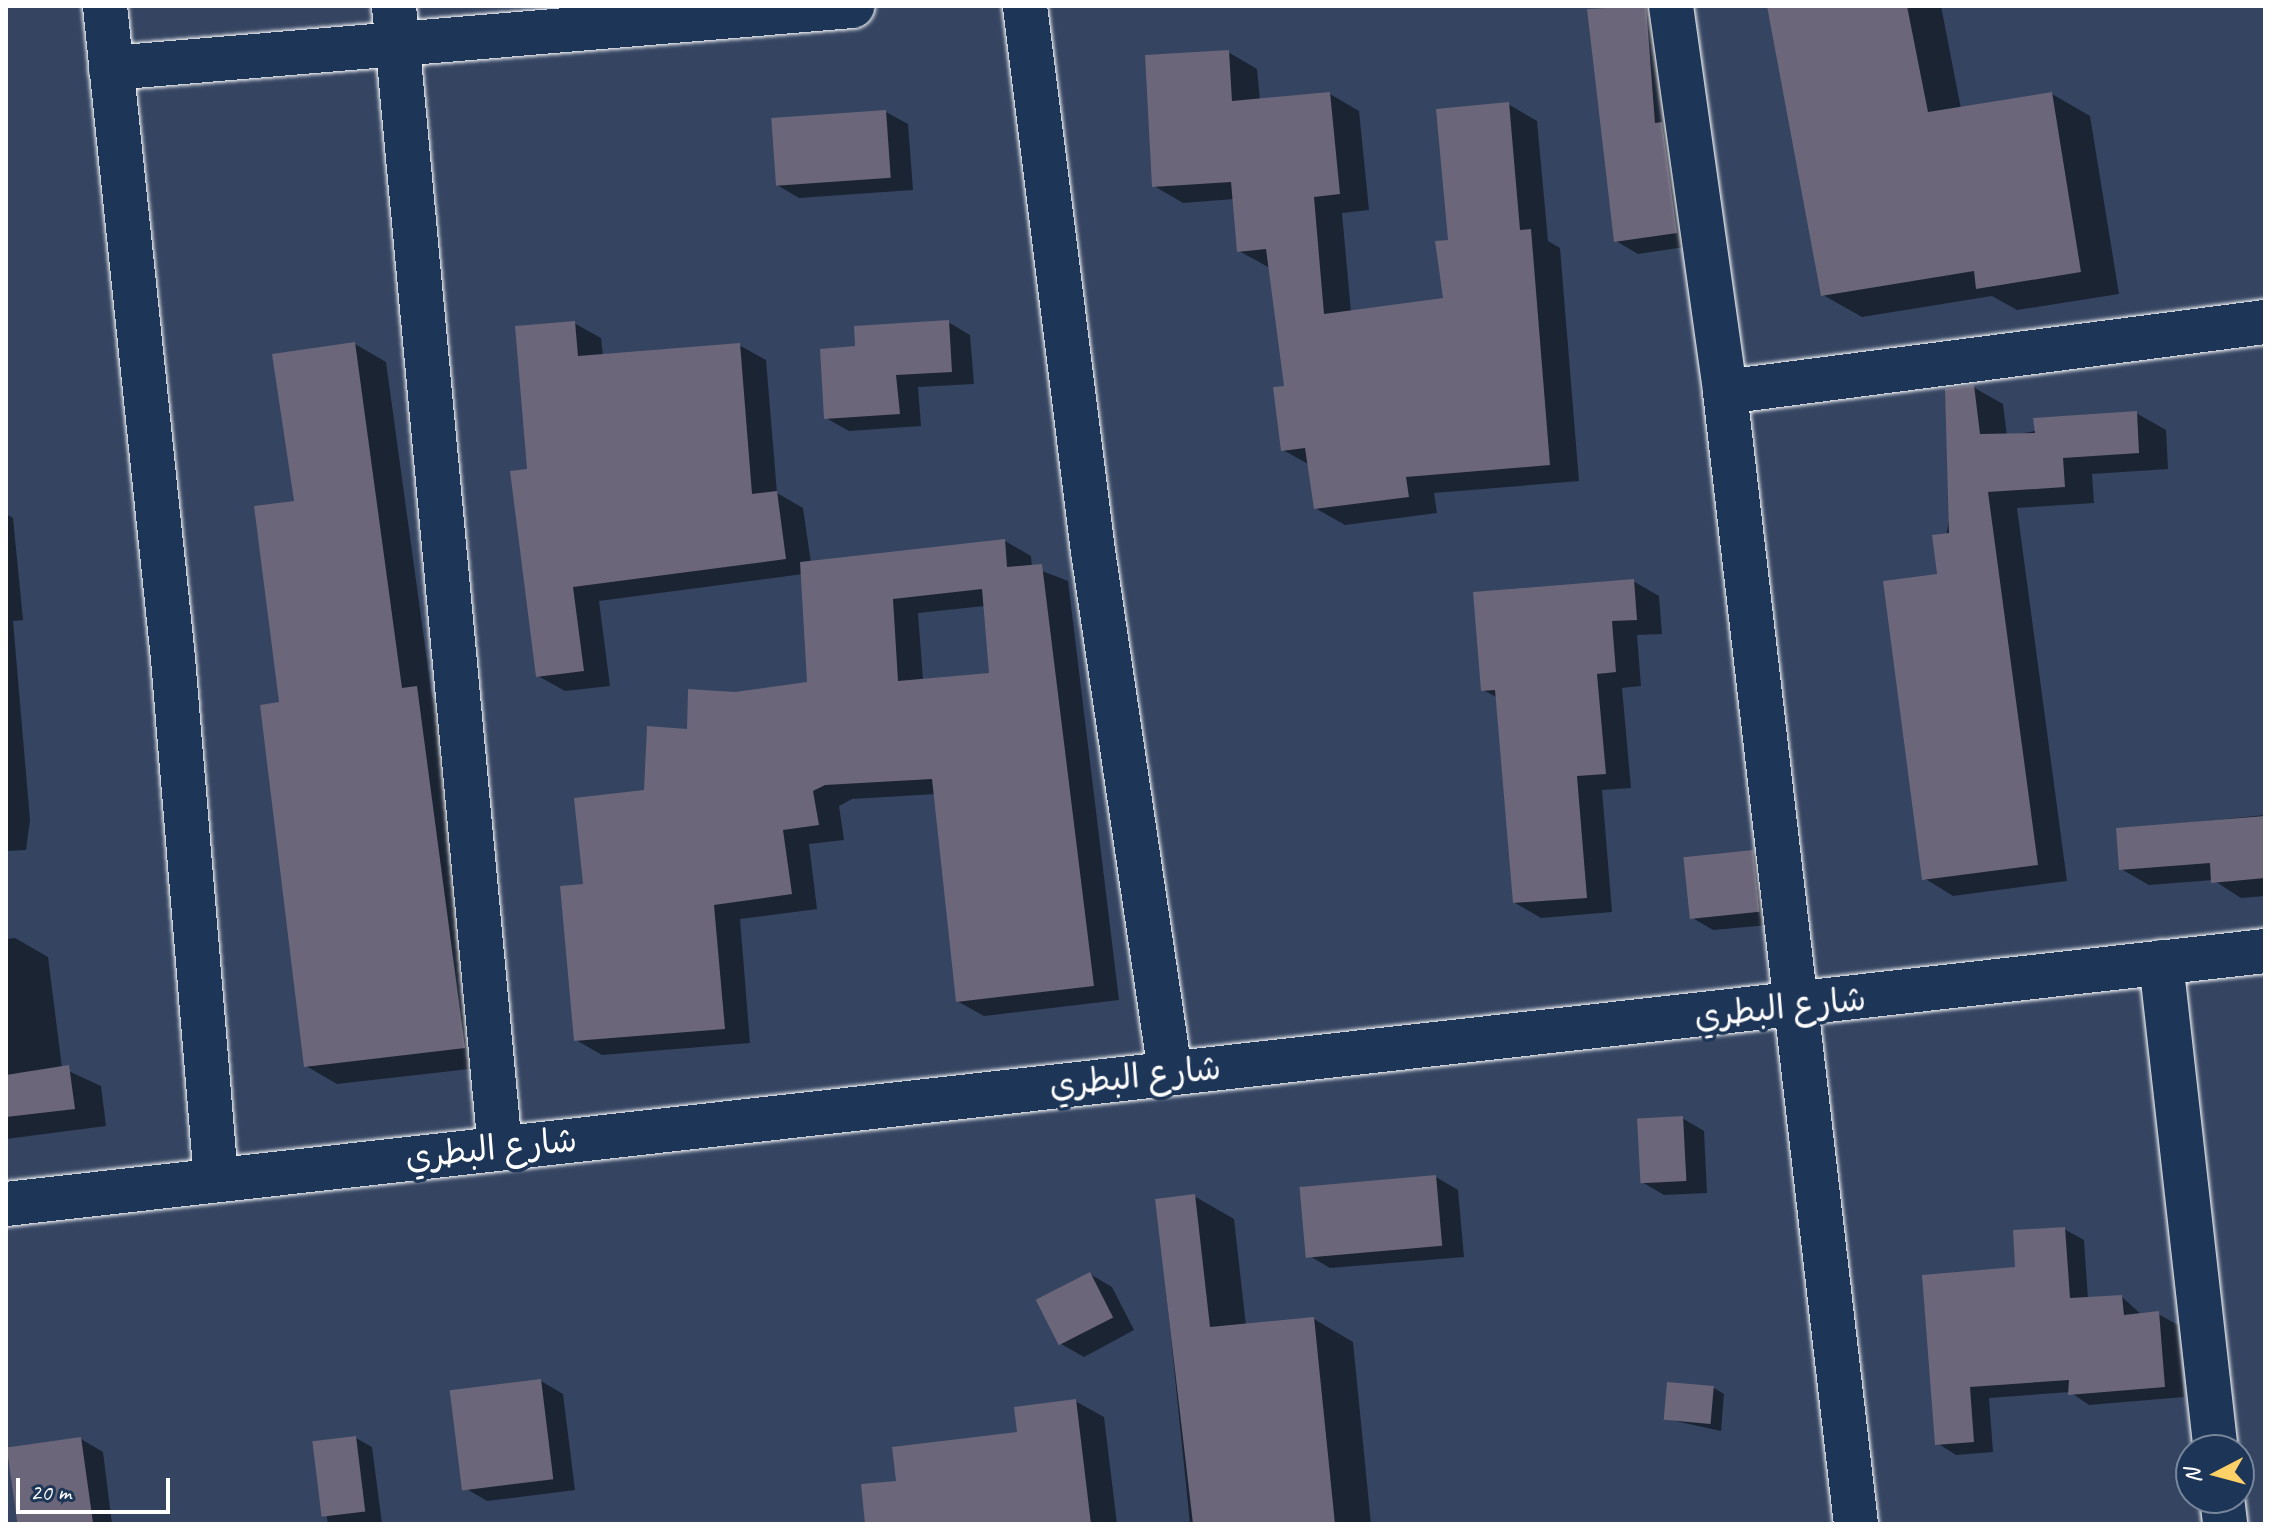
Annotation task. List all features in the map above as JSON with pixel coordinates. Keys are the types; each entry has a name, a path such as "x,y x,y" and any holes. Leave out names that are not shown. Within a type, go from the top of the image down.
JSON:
{"street":[{"path":"105,6 173,659 216,1179"},
{"path":"394,6 500,1148"},
{"path":"111,68 399,49 852,6"},
{"path":"1025,6 1093,551 1170,1072"},
{"path":"1671,6 1725,392 1792,1007 1856,1524"},
{"path":"1725,392 2265,322"},
{"name":"شارع البطري","path":"6,1204 1170,1072 1792,1007 2265,951"},
{"path":"2161,962 2214,1434"}],"building":[{"path":"1646,6 1655,123 1662,122 1677,233 1614,242 1587,9"},
{"path":"1767,6 1907,6 1928,112 2052,92 2081,272 1976,289 1974,271 1821,296"},
{"path":"1229,50 1232,101 1330,92 1340,194 1314,197 1324,314 1443,298 1435,241 1448,240 1436,109 1509,102 1520,230 1531,229 1550,465 1406,477 1409,497 1314,509 1305,448 1281,451 1273,387 1284,386 1266,249 1237,252 1231,182 1152,187 1145,55"},
{"path":"886,110 891,178 776,186 771,118"},
{"path":"949,320 952,372 896,375 900,414 824,419 820,349 855,346 854,326"},
{"path":"575,321 578,356 740,343 752,494 777,491 786,559 573,587 584,671 536,677 510,471 527,469 515,326"},
{"path":"355,342 402,688 417,686 465,1048 304,1067 260,705 279,702 254,506 294,501 272,354"},
{"path":"1974,385 1980,434 2035,433 2033,418 2137,411 2139,453 2063,458 2065,487 1988,492 2038,865 1922,880 1883,581 1937,574 1932,535 1949,533 1945,389"},
{"path":"1005,539 1007,567 1042,564 1094,986 956,1002 932,779 825,785 813,791 819,825 783,830 792,894 714,905 725,1029 574,1041 560,886 583,884 574,798 644,790 647,726 687,729 688,689 735,692 807,682 800,562","holes":["982,589 989,673 898,681 893,599"]},
{"path":"1634,579 1637,620 1612,621 1616,672 1597,674 1606,774 1577,776 1587,898 1513,903 1495,690 1481,691 1473,592"},
{"path":"2265,816 2265,878 2211,883 2210,863 2119,870 2116,828"},
{"path":"1753,850 1759,912 1690,919 1683,857"},
{"path":"69,1065 75,1109 6,1117 6,1075"},
{"path":"1683,1116 1686,1181 1640,1183 1637,1118"},
{"path":"1436,1175 1442,1246 1306,1258 1300,1187"},
{"path":"1195,1194 1210,1327 1314,1317 1335,1524 1193,1524 1155,1199"},
{"path":"2065,1227 2070,1298 2122,1295 2124,1315 2159,1311 2165,1387 2068,1395 2069,1380 1970,1387 1974,1442 1935,1445 1922,1275 2015,1267 2013,1230"},
{"path":"1090,1272 1113,1317 1059,1345 1036,1300"},
{"path":"541,1379 553,1479 462,1490 450,1390"},
{"path":"1667,1382 1714,1386 1711,1424 1664,1420"},
{"path":"1076,1399 1091,1524 865,1524 861,1484 896,1481 892,1447 1017,1432 1014,1407"},
{"path":"356,1436 365,1511 322,1517 312,1441"},
{"path":"81,1437 93,1524 17,1524 7,1447"}]}
